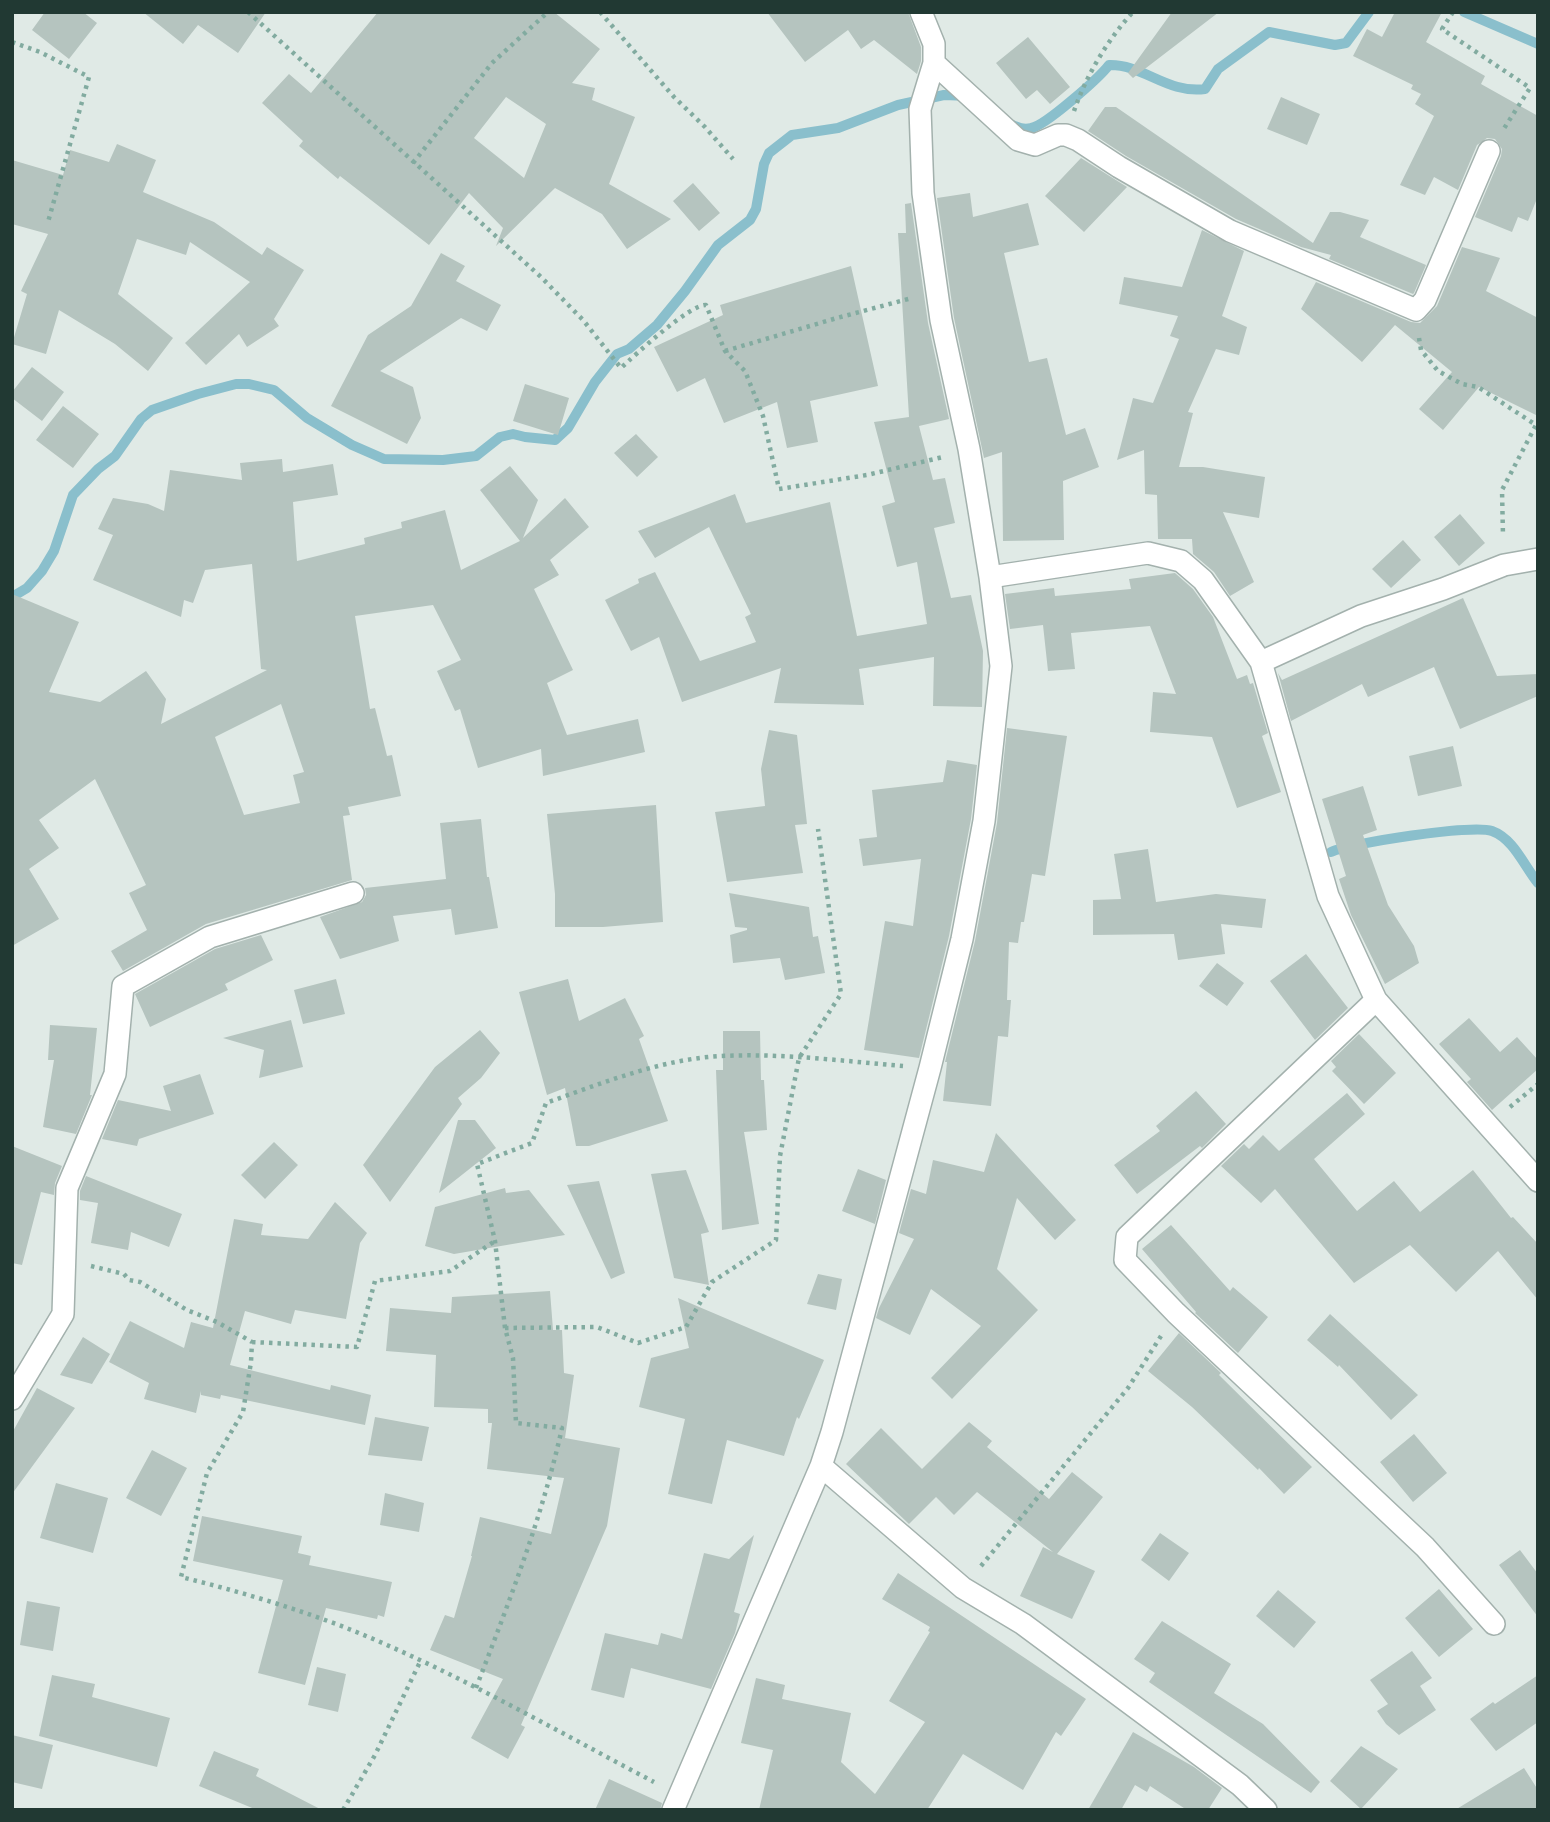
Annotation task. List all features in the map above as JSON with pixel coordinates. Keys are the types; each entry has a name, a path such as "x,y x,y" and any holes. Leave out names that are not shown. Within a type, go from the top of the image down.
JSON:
{"street":[{"path":"676,1803 821,1466 930,1068 962,939 985,821 1000,666 990,577 969,449 937,293 923,193 920,109 934,63 934,44 921,12"},
{"path":"934,63 1018,140 1035,145 1043,139 1066,135 1230,231 1416,310 1425,300 1489,151"},
{"path":"990,577 1148,553 1181,561 1203,580 1261,662 1328,896 1376,1000 1538,1181"},
{"path":"1261,662 1361,616 1443,589 1504,565 1538,559"},
{"path":"12,1399 63,1314 67,1188 115,1074 122,986 210,937 353,893"},
{"path":"1376,1000 1127,1237 1125,1260 1176,1313 1424,1547 1494,1624"},
{"path":"821,1466 963,1588 1023,1624 1240,1786 1266,1810"}],"path":[{"path":"248,12 541,276 583,320 621,368 670,326 702,304 709,309 726,351 745,371 763,416 779,489 867,475 969,449"},
{"path":"413,163 492,64 548,12"},
{"path":"600,12 674,97 733,159"},
{"path":"1066,135 1080,93 1117,30 1133,12"},
{"path":"1453,12 1442,29 1530,88 1489,151"},
{"path":"12,42 40,52 89,77 48,222"},
{"path":"726,351 858,312 937,293"},
{"path":"1416,310 1421,350 1438,371 1462,384 1478,387 1536,425 1503,491 1504,565"},
{"path":"505,1328 597,1327 638,1343 686,1327 712,1282 776,1240 780,1156 799,1058 841,995 818,830"},
{"path":"476,1688 516,1585 549,1485 562,1428 516,1423 513,1358 505,1328 495,1241 477,1164 532,1143 546,1102 614,1079 683,1061 720,1056 799,1058 930,1068"},
{"path":"1487,1125 1538,1084"},
{"path":"65,1263 99,1267 124,1274 129,1280 140,1282 187,1310 217,1322 252,1342 357,1347 375,1281 450,1271 495,1241"},
{"path":"963,1588 1129,1388 1176,1313"},
{"path":"252,1342 243,1412 207,1473 181,1577 222,1587 353,1631 476,1688 676,1803"},
{"path":"343,1810 375,1755 420,1662"}],"building":[{"path":"45,12 83,12 97,23 69,59 32,30"},
{"path":"143,12 266,12 238,53 198,25 183,44"},
{"path":"378,12 554,12 600,49 572,83 595,88 592,100 635,117 609,184 671,219 627,249 602,214 555,188 496,246 503,228 469,193 429,245 340,176 338,179 299,146 303,141 262,103 289,74 311,93","holes":["506,97 546,124 524,178 474,138"]},
{"path":"767,12 908,12 921,47 917,74 874,40 861,49 848,30 805,62"},
{"path":"1172,12 1219,12 1133,78 1128,73"},
{"path":"1395,12 1442,12 1426,42 1485,76 1481,84 1538,116 1538,196 1528,221 1518,217 1512,232 1475,217 1501,156 1502,149 1495,139 1487,138 1477,145 1458,190 1434,177 1425,195 1400,185 1434,116 1415,104 1421,94 1411,89 1413,85 1353,56 1367,29 1382,37"},
{"path":"1028,37 1070,87 1050,104 1037,90 1026,99 996,63"},
{"path":"1281,97 1320,114 1307,145 1267,129"},
{"path":"1105,107 1116,107 1313,243 1330,212 1369,220 1360,237 1426,265 1414,293 1329,259 1331,255 1301,247 1236,219 1126,156 1088,131"},
{"path":"117,144 156,160 143,192 214,222 262,255 267,247 304,270 274,319 279,326 247,347 239,334 206,365 185,343 250,282 190,242 186,255 137,239 118,294 173,338 148,371 115,344 59,310 46,354 12,344 27,294 21,291 48,234 12,224 12,160 63,175 70,150 109,162"},
{"path":"1081,158 1127,187 1084,232 1045,196"},
{"path":"693,183 720,213 699,231 673,201"},
{"path":"970,193 973,217 1028,203 1039,245 1004,253 1029,362 1047,358 1066,435 1085,428 1099,467 1063,481 1064,540 1003,541 1002,452 984,458 954,318 937,198"},
{"path":"911,203 928,323 949,419 919,426 933,480 945,478 955,523 934,528 951,598 971,595 983,651 982,707 933,706 934,657 859,669 864,705 774,703 781,668 682,702 659,637 631,651 605,600 639,583 638,579 655,572 700,661 756,642 745,617 751,614 709,527 655,558 638,531 735,494 746,523 830,502 857,636 927,624 917,562 897,567 882,506 895,502 874,422 909,417 898,233 906,233 905,204"},
{"path":"1202,230 1244,251 1222,316 1247,327 1239,355 1216,349 1188,412 1193,413 1179,467 1203,467 1265,477 1259,518 1223,512 1254,582 1230,596 1214,572 1193,554 1192,539 1158,539 1157,495 1145,494 1144,450 1117,460 1133,398 1153,403 1179,339 1170,336 1178,316 1119,304 1124,277 1182,287"},
{"path":"1462,247 1500,258 1486,291 1538,318 1538,416 1479,387 1443,430 1419,409 1452,372 1395,325 1362,362 1301,309 1316,282 1411,322 1420,323 1437,306"},
{"path":"441,253 465,266 456,281 501,305 487,331 461,318 380,371 413,387 421,418 407,444 331,406 368,335 411,306"},
{"path":"851,266 878,386 810,401 818,442 787,448 777,402 724,423 705,378 677,392 654,347 723,315 720,305"},
{"path":"32,367 64,392 42,421 12,398 12,392"},
{"path":"525,384 569,398 558,435 513,421"},
{"path":"63,406 99,434 73,468 36,440"},
{"path":"636,434 658,457 637,477 614,453"},
{"path":"282,459 283,472 333,464 338,495 293,502 297,561 365,544 364,538 402,528 401,522 445,510 461,570 520,541 480,490 510,466 538,500 523,538 565,498 589,527 550,560 559,575 534,589 573,670 547,683 567,735 638,719 645,752 543,776 541,749 478,768 460,709 455,711 437,671 461,660 433,605 355,616 370,709 375,708 387,756 392,755 401,796 348,807 350,815 343,816 352,880 206,924 123,971 111,951 147,930 129,893 146,885 95,779 39,820 59,848 29,869 59,919 12,946 12,594 79,622 49,692 100,702 146,671 166,699 161,724 267,670 261,669 252,564 205,570 193,603 184,600 181,617 93,580 113,535 98,529 113,498 148,504 164,511 170,470 242,480 240,463","holes":["281,704 304,772 293,775 300,803 244,815 215,737"]},
{"path":"1460,514 1485,543 1459,566 1434,537"},
{"path":"1403,540 1421,560 1391,588 1372,569"},
{"path":"1175,573 1193,589 1213,617 1237,679 1247,675 1250,684 1253,683 1268,733 1262,736 1281,792 1237,808 1212,737 1150,732 1153,692 1176,694 1150,626 1071,633 1075,669 1048,671 1043,625 1010,629 1005,594 1054,588 1055,596 1131,589 1129,579"},
{"path":"1463,598 1497,676 1538,674 1538,696 1460,729 1434,667 1368,697 1362,684 1291,721 1278,673 1282,680"},
{"path":"1007,728 1067,736 1045,876 1032,874 1018,943 1009,942 1007,1000 1011,1000 1008,1037 998,1036 991,1106 943,1101 945,1062 975,941 997,823"},
{"path":"769,730 797,735 807,824 795,825 803,873 727,882 715,812 765,806 761,769"},
{"path":"1453,746 1462,786 1418,796 1409,756"},
{"path":"947,760 977,765 971,819 949,936 919,1058 864,1050 885,921 913,926 921,859 863,866 859,839 877,837 872,790 943,782"},
{"path":"1363,786 1377,830 1363,835 1388,905 1414,946 1419,963 1385,984 1351,915 1339,879 1346,876 1322,799"},
{"path":"656,805 663,922 603,927 555,927 555,894 547,814"},
{"path":"481,819 487,877 498,928 455,935 451,909 393,916 399,941 340,959 320,917 362,902 366,895 365,888 446,879 440,823"},
{"path":"1148,849 1156,902 1216,894 1266,899 1262,928 1221,924 1225,954 1178,960 1174,934 1093,935 1093,900 1121,899 1114,854"},
{"path":"729,893 809,907 813,937 818,936 825,973 785,980 780,958 733,963 730,935 747,928 735,927"},
{"path":"261,935 273,960 225,984 228,990 150,1027 135,994 215,949"},
{"path":"1306,954 1348,1008 1315,1040 1270,981"},
{"path":"1217,963 1244,983 1227,1006 1199,986"},
{"path":"336,979 345,1014 303,1024 294,990"},
{"path":"568,979 579,1021 625,998 644,1036 639,1039 668,1121 589,1146 576,1146 565,1088 547,1095 519,992"},
{"path":"1469,1018 1500,1052 1517,1037 1538,1060 1538,1069 1492,1110 1467,1082 1471,1079 1439,1044"},
{"path":"291,1020 303,1067 259,1078 264,1050 223,1038"},
{"path":"50,1025 97,1028 92,1095 76,1134 43,1127 54,1060 48,1060"},
{"path":"480,1030 500,1053 481,1078 458,1098 462,1104 390,1202 363,1165 435,1067"},
{"path":"723,1031 760,1031 761,1080 764,1080 767,1130 744,1132 759,1224 722,1230 716,1070 723,1070"},
{"path":"1359,1034 1396,1073 1364,1104 1332,1071 1336,1067 1331,1061"},
{"path":"200,1074 214,1114 139,1139 137,1146 102,1139 118,1100 171,1111 163,1086"},
{"path":"1196,1091 1226,1124 1202,1148 1200,1146 1137,1194 1114,1165 1160,1131 1156,1126"},
{"path":"1347,1093 1365,1114 1314,1159 1357,1211 1394,1181 1420,1212 1473,1170 1511,1218 1513,1217 1538,1244 1538,1300 1498,1251 1456,1292 1410,1245 1354,1283 1275,1189 1261,1203 1221,1166 1244,1144 1249,1149 1263,1135 1279,1151"},
{"path":"458,1120 475,1120 496,1148 439,1193"},
{"path":"996,1133 1076,1220 1055,1240 1017,1198 997,1269 1038,1310 952,1399 931,1378 981,1326 931,1289 910,1335 876,1318 914,1239 899,1233 911,1189 926,1194 933,1160 984,1172"},
{"path":"274,1142 298,1165 265,1199 241,1175"},
{"path":"12,1146 62,1166 55,1183 54,1195 41,1192 22,1265 12,1263"},
{"path":"858,1169 886,1180 875,1224 842,1211"},
{"path":"686,1170 709,1232 701,1234 709,1285 674,1278 651,1174"},
{"path":"86,1176 182,1214 169,1247 131,1232 128,1250 91,1243 98,1203 80,1200 80,1191"},
{"path":"599,1181 625,1273 611,1279 567,1185"},
{"path":"505,1188 506,1193 529,1190 565,1235 454,1254 425,1246 435,1207"},
{"path":"335,1202 367,1233 360,1243 346,1319 295,1310 291,1324 245,1311 230,1365 330,1390 331,1385 371,1395 365,1425 221,1395 220,1399 201,1395 201,1391 196,1413 144,1399 149,1383 109,1362 130,1321 184,1348 191,1322 213,1328 234,1219 263,1224 261,1235 308,1239"},
{"path":"1171,1225 1230,1291 1233,1287 1268,1317 1238,1353 1195,1313 1142,1249"},
{"path":"818,1274 842,1279 836,1310 807,1304"},
{"path":"550,1291 553,1330 562,1330 564,1373 574,1375 565,1438 620,1448 607,1526 521,1725 525,1727 508,1759 471,1738 503,1679 430,1650 445,1615 454,1618 480,1517 551,1534 564,1478 487,1469 492,1423 488,1423 488,1409 434,1407 436,1355 386,1351 390,1308 451,1313 452,1297"},
{"path":"678,1298 824,1360 799,1419 797,1417 784,1456 727,1440 712,1504 668,1494 685,1419 639,1407 651,1358 689,1348"},
{"path":"1330,1314 1418,1395 1391,1420 1339,1365 1338,1367 1307,1340"},
{"path":"1179,1333 1312,1467 1284,1494 1192,1407 1148,1371"},
{"path":"83,1337 110,1354 92,1384 60,1375"},
{"path":"37,1388 75,1408 12,1494 12,1433"},
{"path":"375,1417 429,1427 422,1461 368,1455"},
{"path":"969,1422 992,1441 987,1447 1049,1499 1072,1472 1103,1497 1057,1554 1095,1571 1072,1619 1020,1596 1043,1547 1053,1552 977,1492 954,1515 936,1497 909,1524 846,1464 881,1428 922,1469"},
{"path":"1414,1434 1447,1473 1413,1502 1380,1462"},
{"path":"152,1450 187,1468 161,1516 126,1498"},
{"path":"56,1483 108,1498 93,1553 40,1538"},
{"path":"385,1493 424,1503 419,1532 380,1525"},
{"path":"202,1516 302,1536 298,1553 311,1556 309,1565 392,1582 384,1617 378,1615 377,1619 326,1608 305,1685 258,1673 283,1580 193,1561"},
{"path":"1160,1533 1189,1553 1169,1581 1141,1560"},
{"path":"754,1535 734,1612 740,1614 735,1633 711,1689 631,1668 624,1698 591,1690 605,1633 658,1645 661,1633 682,1639 704,1553 729,1559"},
{"path":"1520,1550 1538,1574 1538,1617 1499,1565"},
{"path":"898,1573 1086,1699 1061,1736 1056,1732 1023,1790 963,1754 927,1810 759,1810 773,1750 741,1743 756,1678 785,1685 782,1699 851,1713 841,1762 875,1794 925,1722 889,1701 930,1632 930,1627 882,1599"},
{"path":"1439,1589 1473,1629 1439,1657 1405,1618"},
{"path":"1278,1590 1316,1622 1294,1648 1256,1616"},
{"path":"27,1601 60,1607 53,1651 20,1645"},
{"path":"1162,1621 1231,1664 1214,1693 1263,1724 1320,1782 1311,1793 1149,1682 1155,1673 1134,1659"},
{"path":"1412,1651 1432,1678 1420,1686 1436,1710 1399,1735 1386,1724 1377,1711 1388,1704 1370,1680"},
{"path":"317,1667 346,1674 338,1712 308,1705"},
{"path":"52,1675 95,1684 92,1697 170,1718 157,1767 39,1736"},
{"path":"1538,1675 1538,1722 1496,1751 1470,1719"},
{"path":"1133,1732 1194,1767 1222,1788 1208,1810 1187,1810 1150,1786 1147,1792 1135,1785 1121,1810 1088,1810"},
{"path":"12,1735 53,1745 42,1789 12,1782"},
{"path":"1361,1746 1398,1769 1361,1809 1330,1781"},
{"path":"214,1751 259,1769 256,1776 322,1810 257,1810 199,1786"},
{"path":"1524,1768 1538,1790 1538,1810 1455,1810"},
{"path":"609,1779 662,1803 660,1810 595,1810"}],"waterway":[{"path":"1010,124 1025,129 1038,125 1072,101 1109,65 1133,69 1179,87 1205,89 1218,69 1269,32 1335,45 1346,43 1369,12"},
{"path":"1464,12 1538,44"},
{"path":"12,597 27,588 54,551 73,495 115,456 141,419 152,410 198,394 236,384 274,390 307,418 352,445 384,459 443,460 476,456 500,437 513,434 555,440 568,428 595,382 617,354 629,349 657,325 718,245 750,220 756,209 764,164 769,153 792,135 838,128 898,105 944,95 969,96"},
{"path":"1331,852 1412,835 1462,830 1492,831 1513,846 1538,883"}]}
